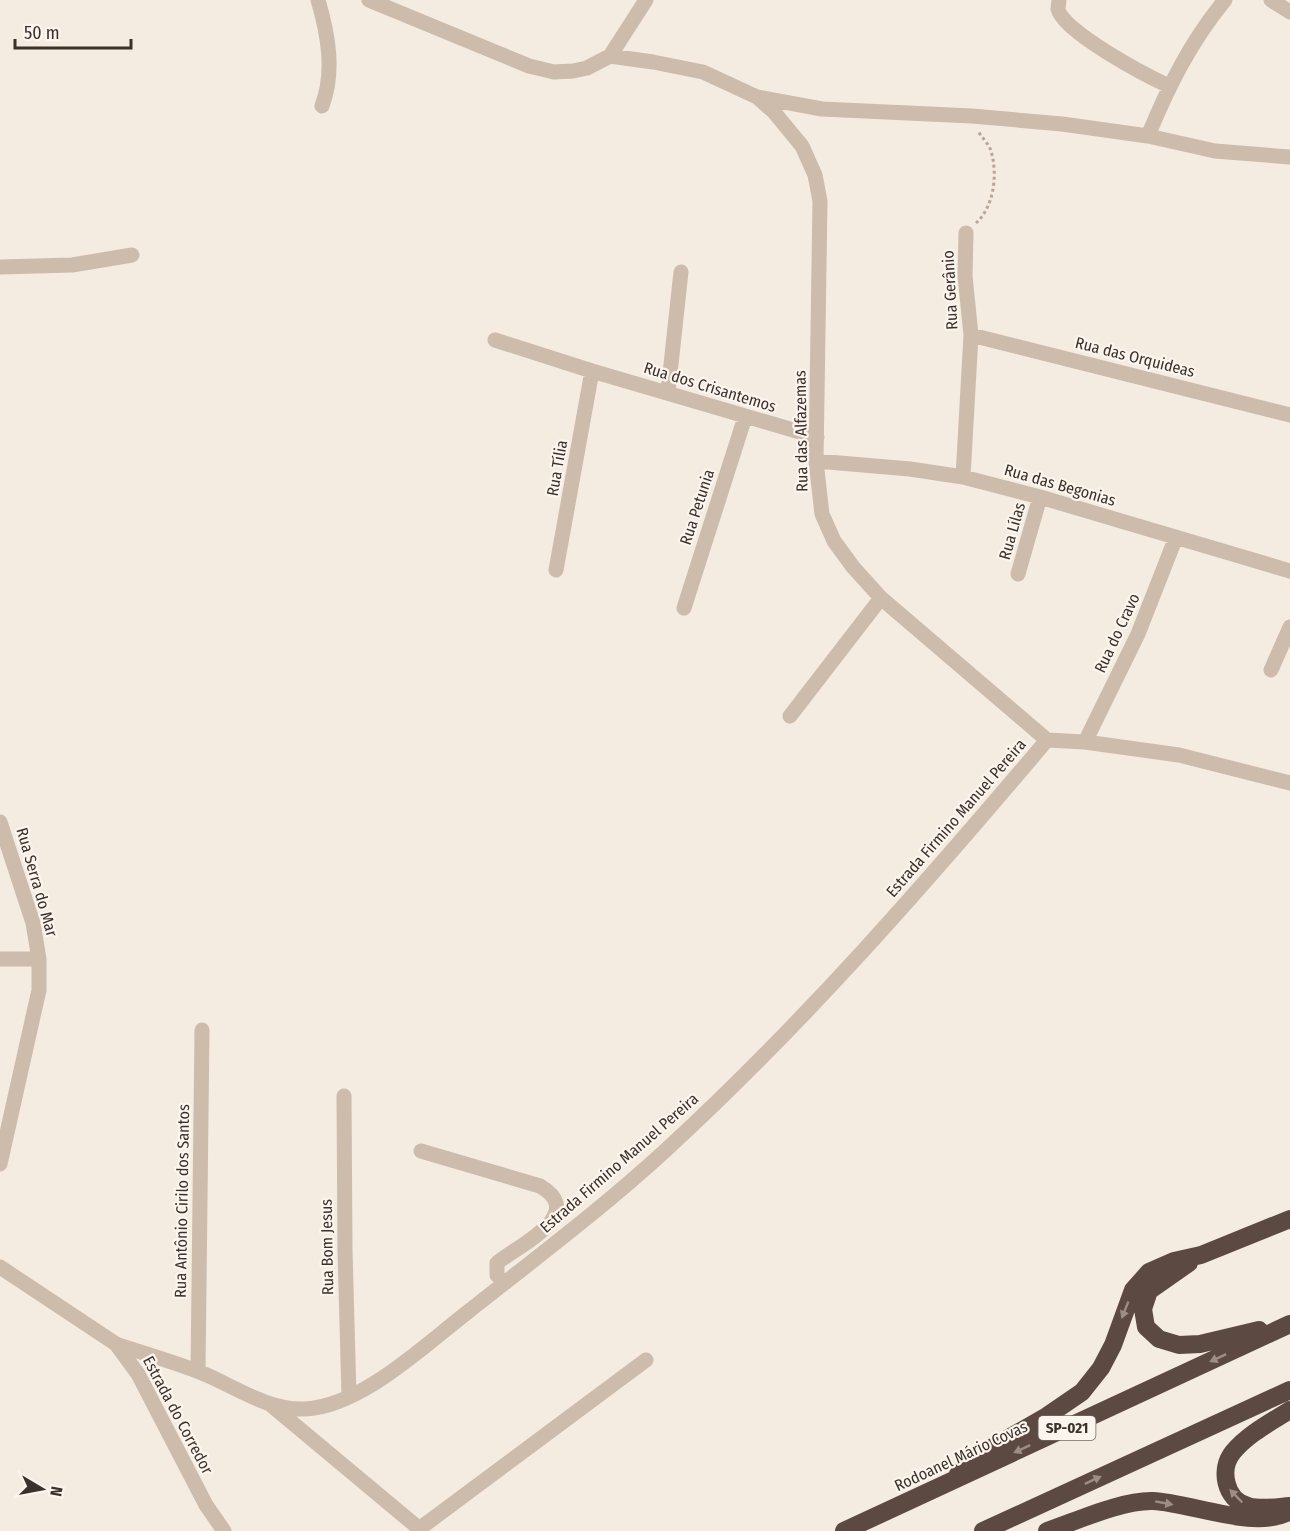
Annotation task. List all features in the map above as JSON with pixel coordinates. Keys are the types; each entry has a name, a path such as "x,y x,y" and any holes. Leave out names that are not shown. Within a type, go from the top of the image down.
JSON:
{"highway":[{"path":"950,1484 974,1458 1047,1416 1082,1392 1101,1368 1113,1345 1133,1290 1149,1272 1174,1261 1201,1255 1290,1219"},
{"path":"1201,1255 1149,1291 1143,1309 1146,1327 1159,1339 1179,1345 1200,1344 1290,1323"},
{"name":"Rodoanel Mário Covas","path":"844,1531 950,1484 1290,1323"},
{"path":"983,1531 1290,1390"},
{"path":"1290,1410 1245,1440 1232,1453 1226,1466 1226,1480 1232,1495 1246,1506 1264,1508 1290,1506"},
{"path":"1047,1531 1141,1501 1166,1503 1249,1521 1265,1522 1290,1511"}],"street":[{"path":"318,0 325,25 329,63 328,89 322,106"},
{"path":"369,0 529,66 554,72 587,68 610,56 646,0"},
{"path":"1059,0 1058,9 1071,26 1108,54 1169,86"},
{"path":"1148,136 1169,86 1192,47 1225,0"},
{"path":"1271,0 1290,12"},
{"name":"Rua das Alfazemas","path":"610,56 703,72 757,97 774,112 802,146 815,175 820,201 816,461 822,514 834,541 853,567 881,598 1047,740"},
{"path":"757,97 822,109 972,116 1062,124 1148,136 1215,151 1290,157"},
{"name":"Rua Gerânio","path":"963,477 971,335 965,276 966,233"},
{"path":"0,267 72,265 132,255"},
{"path":"668,392 681,272"},
{"name":"Rua das Orquideas","path":"971,335 1290,415"},
{"name":"Rua dos Crisantemos","path":"495,340 592,372 668,392 817,437"},
{"name":"Rua Tília","path":"556,570 592,372"},
{"name":"Rua Petunia","path":"684,608 745,417"},
{"name":"Rua das Begonias","path":"816,461 910,469 963,477 1040,497 1290,571"},
{"name":"Rua Lílas","path":"1018,574 1040,497"},
{"name":"Rua do Cravo","path":"1085,742 1142,627 1176,537"},
{"path":"790,717 881,598"},
{"path":"1271,670 1290,627"},
{"path":"1047,740 1085,742 1179,755 1290,783"},
{"name":"Estrada Firmino Manuel Pereira","path":"116,1344 198,1371 271,1405 303,1410 325,1406 373,1386 572,1230 666,1150 769,1050 944,862 1047,740"},
{"name":"Rua Serra do Mar","path":"0,822 33,923 39,959 39,990 7,1104 0,1164"},
{"path":"0,959 39,959"},
{"name":"Rua Antônio Cirilo dos Santos","path":"198,1371 202,1030"},
{"name":"Rua Bom Jesus","path":"344,1096 349,1397"},
{"path":"421,1151 540,1186 556,1199 557,1207 550,1224 497,1263 497,1275 504,1283"},
{"name":"Estrada do Corredor","path":"0,1268 116,1344 138,1374 206,1505 224,1531"},
{"path":"271,1405 420,1530 646,1360"}],"path":[{"name":"Rua Gerânio","path":"966,233 984,216 991,194 994,165 990,148 980,135 972,116"}]}
